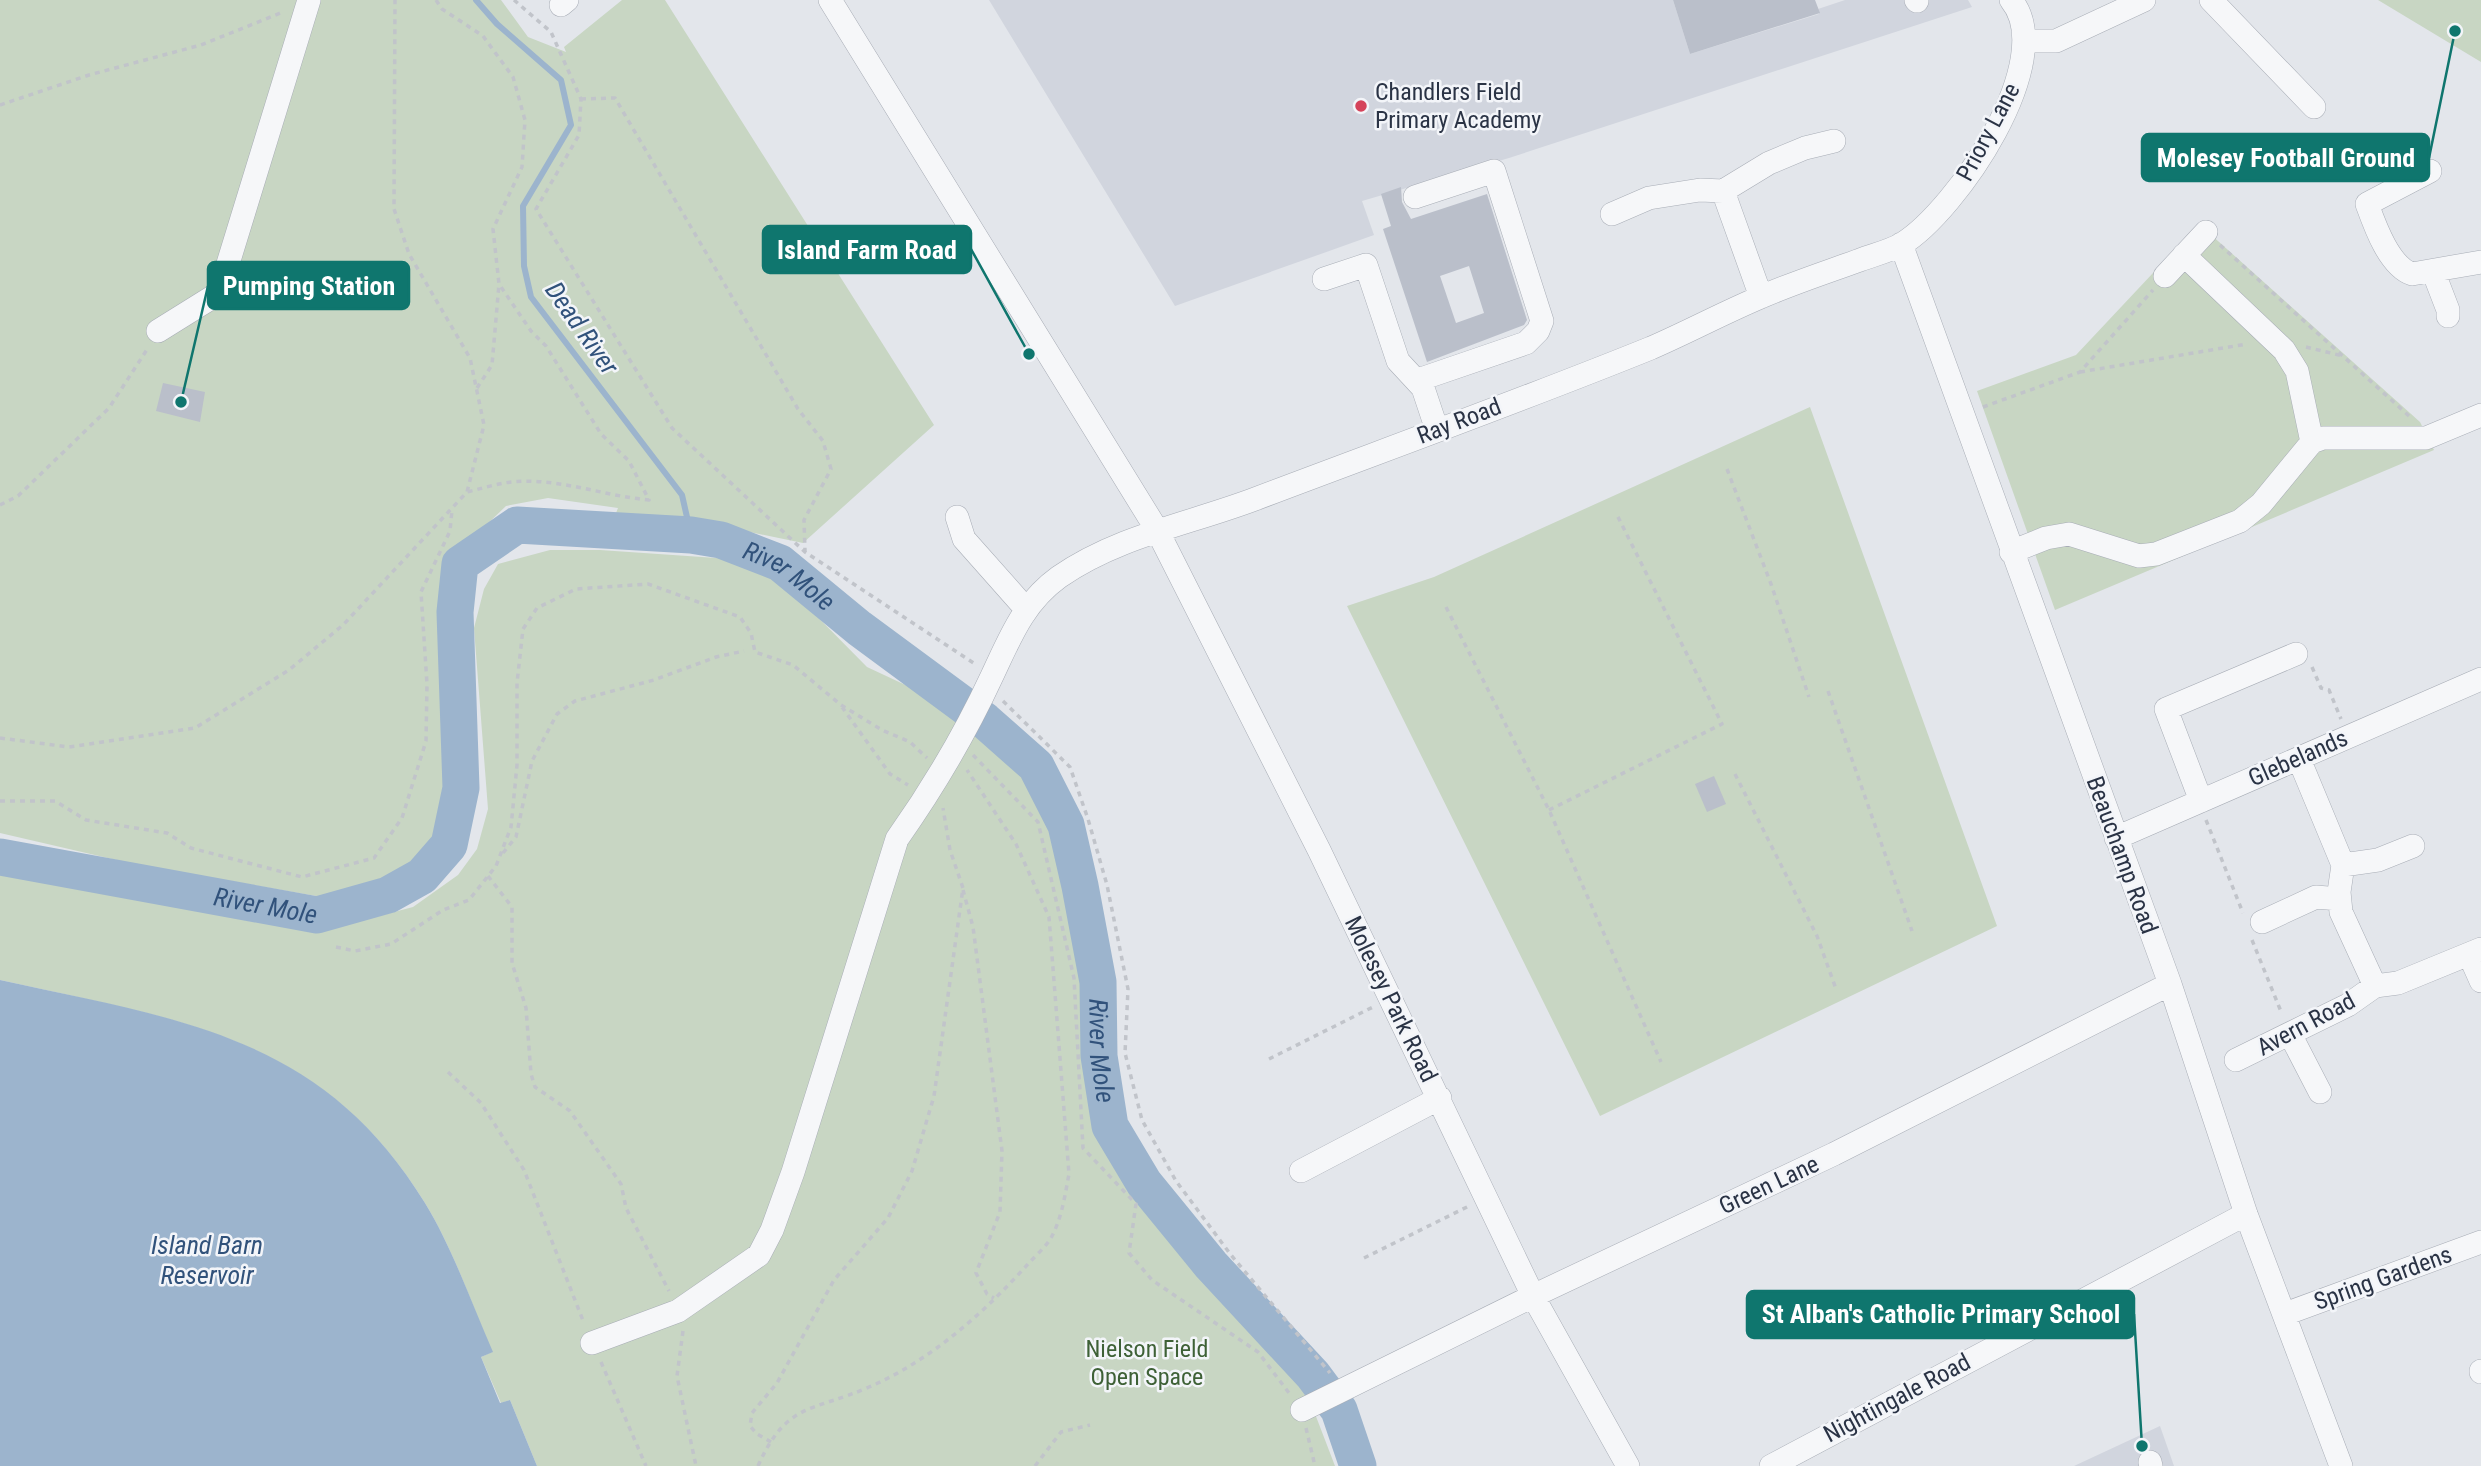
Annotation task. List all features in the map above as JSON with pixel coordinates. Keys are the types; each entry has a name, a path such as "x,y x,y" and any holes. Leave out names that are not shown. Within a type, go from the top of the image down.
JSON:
{"street":[{"name":"Molesey Park Road","path":"830,0 1157,530 1391,998 1533,1296 1628,1466"},
{"name":"Priory Lane","path":"1901,244 1935,217 1973,168 2008,103 2024,60 2025,41 2024,28 2011,0"},
{"path":"2025,41 2056,41 2144,0"},
{"path":"2211,0 2314,107"},
{"path":"159,331 219,293 308,1"},
{"path":"1612,214 1648,198 1700,190 1723,191 1769,163 1805,148 1834,141"},
{"path":"1415,197 1494,171 1542,321 1538,331 1526,342 1418,380"},
{"path":"2430,171 2367,204 2375,225 2402,271 2422,273 2481,262"},
{"path":"1723,191 1762,297"},
{"path":"2165,276 2206,232"},
{"name":"Ray Road","path":"592,1343 678,1311 759,1255 772,1230 897,839 926,797 990,680 1001,650 1026,609 1066,573 1093,557 1157,530 1249,502 1653,347 1762,297 1901,244"},
{"name":"Beauchamp Road","path":"1901,244 2170,984 2246,1214 2341,1466"},
{"path":"2184,255 2284,350 2297,371 2312,442"},
{"path":"1324,279 1366,265 1398,361 1423,388 1437,430"},
{"path":"2422,273 2448,310 2448,316"},
{"path":"2011,552 2046,538 2069,534 2139,556 2156,554 2240,521 2261,504 2312,442 2323,438 2430,436 2481,415"},
{"path":"957,517 964,539 1026,609"},
{"path":"2201,801 2166,709 2297,654"},
{"name":"Glebelands","path":"2116,838 2481,679"},
{"name":"Avern Road","path":"2299,759 2343,865 2339,899 2342,912 2375,986"},
{"path":"2343,865 2378,860 2413,846"},
{"path":"2262,922 2316,897 2339,899"},
{"path":"2475,951 2481,981"},
{"name":"Avern Road","path":"2236,1060 2348,1005 2375,986 2398,983 2475,951"},
{"name":"Green Lane","path":"1307,1408 1533,1296 1834,1154 2170,984"},
{"path":"2290,1034 2320,1092"},
{"path":"1301,1171 1440,1098"},
{"name":"Nightingale Road","path":"1771,1466 2246,1214"},
{"name":"Spring Gardens","path":"2285,1314 2481,1242"}],"path":[{"path":"0,738 69,747 195,728 289,670 343,625 467,492 484,425 471,358 409,254 394,209 394,0"},
{"path":"436,0 442,9 483,36 506,66 513,77 525,120 522,167 494,229 499,284 492,365 477,388"},
{"path":"513,0 551,32 581,99 579,135 536,209 672,428 805,552 990,680 1070,767 1110,898 1128,989 1125,1053 1142,1120 1176,1181 1231,1255 1354,1384"},
{"path":"0,105 89,75 201,45 308,1"},
{"path":"581,99 615,98 798,409 823,440 831,469 804,520 805,552"},
{"path":"2206,232 2430,436"},
{"path":"2080,372 2165,276"},
{"path":"467,492 506,482 561,485 612,497 649,500 629,461 601,433 546,346 531,331 499,284"},
{"path":"0,505 18,496 109,408 159,331"},
{"path":"1965,414 2080,372 2274,340 2343,356"},
{"path":"1727,469 1771,584 1809,697"},
{"path":"0,801 55,801 86,820 167,833 191,848 302,877 374,858 402,818 426,741 427,684 421,592 450,531 452,508"},
{"path":"1549,810 1722,724 1616,513"},
{"path":"500,858 512,827 517,765 517,683 523,629 537,608 576,589 648,584 716,606 740,617 751,633 755,652 793,665 841,705 882,730 910,743 941,769 950,850 973,927 1002,1151 1000,1212 976,1273 987,1294 994,1298"},
{"path":"1446,607 1549,810 1661,1062"},
{"path":"2297,654 2304,650 2321,688 2329,690 2348,737"},
{"path":"336,947 355,951 391,944 443,910 469,900 516,837 532,761 544,734 558,714 575,701 654,680 716,657 744,651"},
{"path":"1828,691 1912,931"},
{"path":"841,705 890,774 926,797"},
{"path":"758,1466 781,1425 805,1407 869,1387 907,1366 967,1325 1052,1238 1062,1210 1069,1174 1049,917 1016,844 955,743"},
{"path":"955,743 1038,822 1074,978 1083,1148 1136,1204 1129,1253 1152,1280 1258,1352 1307,1408 1315,1466"},
{"path":"1735,774 1816,936 1836,989"},
{"path":"488,876 512,907 512,962 527,1008 531,1074 536,1087 570,1111 621,1184 626,1208 678,1311 685,1336 677,1376 696,1466"},
{"path":"771,1442 757,1434 750,1426 752,1413 777,1383 834,1280 888,1218 912,1171 934,1096 963,888"},
{"path":"1269,1059 1391,998"},
{"path":"448,1072 481,1102 524,1170 592,1343 618,1396 646,1466"},
{"path":"1364,1258 1486,1197"},
{"path":"1035,1466 1060,1432 1090,1425"}],"shaded area":[{"name":"Chandlers Field Primary Academy","path":"989,0 1673,0 1690,54 1819,14 1818,9 1845,0 1968,0 1972,7 1509,158 1362,201 1374,235 1175,306"},
{"path":"2160,1426 2174,1466 2074,1466"}],"green space":[{"path":"0,0 501,0 528,37 566,52 564,47 622,0 665,0 934,425 803,543 672,516 671,522 616,513 618,508 548,498 506,506 455,555 447,579 440,655 451,780 433,850 388,884 322,897 138,865 0,833"},
{"path":"2378,0 2481,0 2481,62"},
{"path":"2199,224 2420,422 2434,450 2055,610 1977,391 2076,355"},
{"path":"1810,407 1997,926 1600,1116 1347,606 1434,577"},
{"name":"Nielson Field Open Space","path":"550,550 600,550 731,559 764,569 786,585 867,667 929,696 1018,771 1045,816 1065,875 1086,970 1084,1076 1109,1159 1154,1205 1218,1289 1299,1385 1312,1406 1335,1466 537,1466 510,1400 501,1403 481,1357 492,1352 435,1221 384,1147 339,1102 291,1069 240,1043 126,1008 0,980 0,868 122,895 193,904 248,921 306,926 356,922 413,907 458,875 477,849 488,809 474,628 484,589 498,564"}],"water":[{"name":"Island Barn Reservoir","path":"0,980 185,1023 240,1043 292,1068 340,1102 384,1146 435,1221 493,1352 481,1357 500,1403 510,1400 537,1466 0,1466"}],"building":[{"path":"1673,0 1815,0 1820,13 1690,54"},
{"path":"1401,187 1402,202 1411,219 1487,194 1527,320 1524,325 1427,362 1383,229 1391,226 1381,194","holes":["1469,266 1484,313 1456,323 1440,276"]},
{"path":"163,383 205,392 200,422 156,411"},
{"path":"1714,776 1726,804 1707,812 1695,784"}],"waterway":[{"name":"Dead River","path":"476,0 497,24 561,80 571,125 523,206 524,266 531,297 682,495 691,535"},
{"name":"River Mole","path":"0,857 317,915 388,895 422,876 449,845 461,788 455,612 460,564 517,525 691,535 721,540 780,563 859,628 985,721 1036,766 1066,825 1080,886 1098,982 1099,1056 1110,1126 1144,1183 1211,1265 1313,1375 1339,1410 1358,1466"}],"place":[{"name":"Molesey Football Ground","path":"2455,31"},
{"name":"Chandlers Field Primary Academy","path":"1361,106"},
{"name":"Island Farm Road","path":"1029,354"},
{"name":"Pumping Station","path":"181,402"},
{"name":"St Alban's Catholic Primary School","path":"2142,1446"}]}
